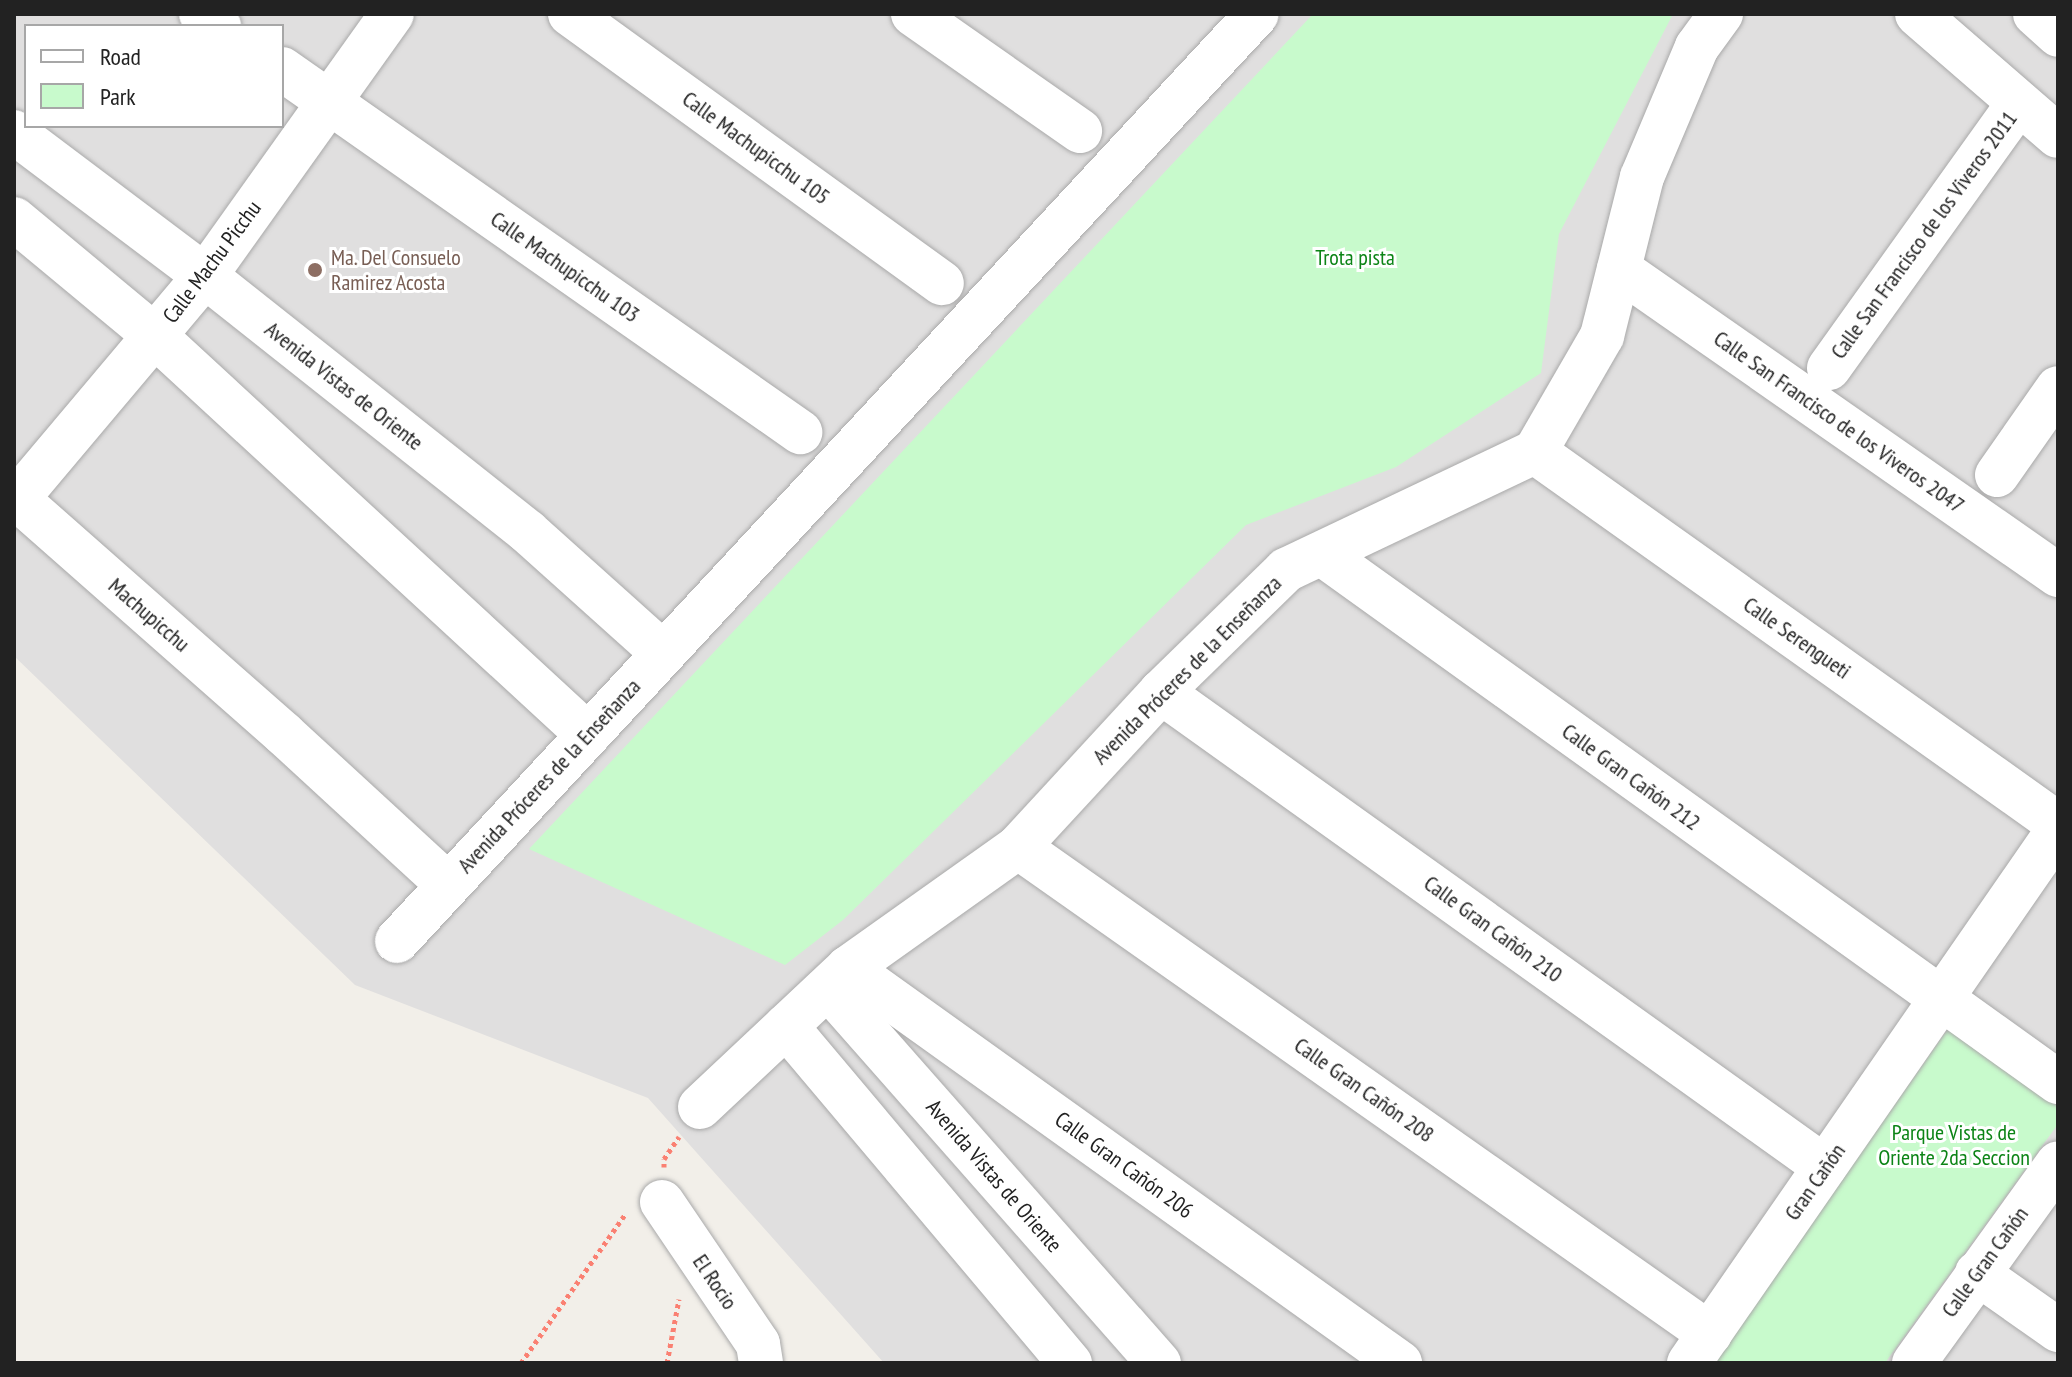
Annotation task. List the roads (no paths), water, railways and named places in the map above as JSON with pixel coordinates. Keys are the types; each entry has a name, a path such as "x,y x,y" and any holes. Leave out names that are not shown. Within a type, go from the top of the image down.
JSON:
{"street":[{"name":"Calle Machu Picchu","path":"16,498 205,276 392,14"},
{"name":"Calle Machupicchu 105","path":"570,14 942,283"},
{"path":"913,14 1080,131"},
{"name":"Avenida Próceres de la Enseñanza","path":"397,941 1257,14"},
{"path":"1535,452 1602,336 1648,163 1697,47 1721,14"},
{"path":"1917,14 2058,136"},
{"path":"2035,14 2058,35"},
{"name":"Calle Machupicchu 103","path":"284,70 800,432"},
{"name":"Calle San Francisco de los Viveros 2011","path":"1829,368 2019,103"},
{"name":"Avenida Vistas de Oriente","path":"14,132 205,276 528,532 663,653"},
{"path":"14,219 155,336 588,735"},
{"name":"Calle San Francisco de los Viveros 2047","path":"1619,269 2058,575"},
{"path":"1997,475 2058,388"},
{"name":"Avenida Próceres de la Enseñanza","path":"700,1107 838,978 1018,847 1161,692 1286,570 1535,452"},
{"name":"Calle Serengueti","path":"1535,452 2058,824"},
{"name":"Machupicchu","path":"16,498 284,734 448,885"},
{"name":"Calle Gran Cañón 212","path":"1322,554 2058,1082"},
{"name":"Calle Gran Cañón 210","path":"1161,692 1825,1167"},
{"path":"1940,1000 2058,830"},
{"name":"Calle Gran Cañón 208","path":"1018,847 1700,1348"},
{"name":"Avenida Vistas de Oriente","path":"838,978 1159,1363"},
{"name":"Calle Gran Cañón 206","path":"838,978 1400,1363"},
{"name":"Gran Cañón","path":"1700,1348 1940,1000"},
{"path":"786,1026 1070,1363"},
{"name":"Calle Gran Cañón","path":"1914,1363 2058,1163"},
{"name":"El Rocio","path":"649,1194 758,1344 761,1363"},
{"path":"1977,1273 2058,1330"}],"place":[{"name":"Ma. Del Consuelo Ramirez Acosta","path":"315,270"}],"park label":[{"name":"Trota pista","path":"1355,258"},
{"name":"Parque Vistas de Oriente 2da Seccion","path":"1954,1144"}]}
